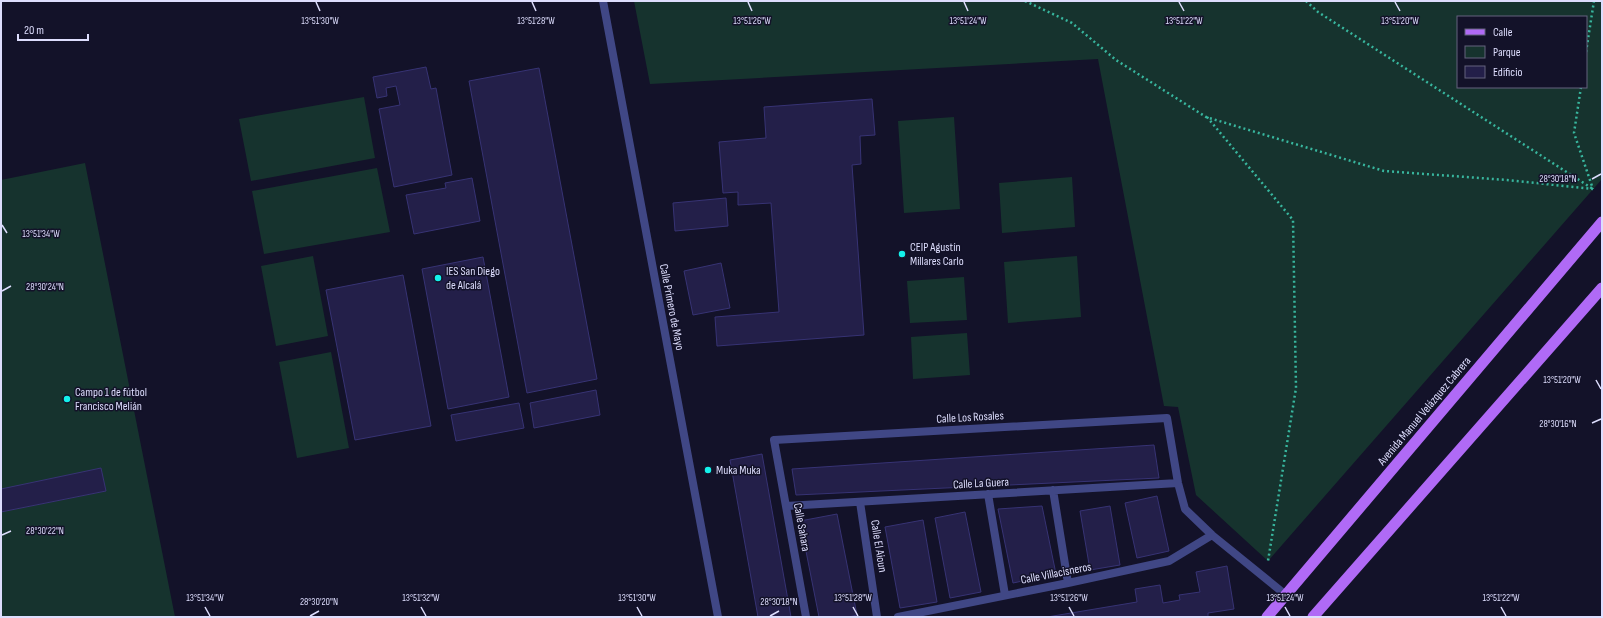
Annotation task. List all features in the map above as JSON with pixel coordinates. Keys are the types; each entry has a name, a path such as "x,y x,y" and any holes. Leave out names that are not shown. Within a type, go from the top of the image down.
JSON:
{"main road":[{"name":"Avenida Manuel Velázquez Cabrera","path":"1267,617 1602,222"},
{"path":"1313,617 1602,288"}],"street":[{"name":"Calle Primero de Mayo","path":"603,1 718,617"},
{"name":"Calle Los Rosales","path":"774,440 1167,418 1178,483"},
{"name":"Calle Sahara","path":"774,440 806,617"},
{"path":"1178,483 1185,510 1286,595"},
{"name":"Calle La Guera","path":"786,506 1178,483"},
{"path":"1053,490 1068,583"},
{"path":"988,494 1005,595"},
{"name":"Calle El Aioun","path":"860,502 877,617"},
{"name":"Calle Villacisneros","path":"898,617 1169,561 1212,534"}],"path":[{"path":"1025,1 1072,23 1116,60 1206,117 1384,171 1507,180 1593,189"},
{"path":"1306,1 1325,16 1593,189"},
{"path":"1587,46 1594,1"},
{"path":"1581,88 1574,133 1593,189"},
{"path":"1206,117 1293,220 1296,388 1268,561"}],"green space":[{"path":"634,1 1602,1 1602,179 1268,561 1196,495 1178,407 1164,406 1098,59 650,84"},
{"path":"364,97 375,158 251,181 239,119"},
{"path":"954,117 960,209 904,213 898,121"},
{"name":"Campo 1 de fútbol Francisco Melián","path":"85,163 175,617 1,617 1,180"},
{"path":"377,168 390,232 264,254 252,191"},
{"path":"1072,177 1075,227 1002,233 999,183"},
{"path":"313,256 328,336 276,346 261,266"},
{"path":"1077,256 1081,317 1008,323 1004,262"},
{"path":"964,277 967,320 910,323 907,281"},
{"path":"967,333 970,375 913,379 911,337"},
{"path":"331,352 349,448 297,458 279,362"}],"building":[{"path":"426,67 431,89 436,88 452,175 394,187 379,109 400,105 396,86 386,88 387,96 377,98 373,77"},
{"path":"539,68 597,379 527,393 469,81"},
{"path":"872,99 875,135 860,136 861,164 852,165 864,335 717,346 715,317 779,312 771,203 738,205 738,192 723,193 719,142 766,138 764,107"},
{"path":"472,178 480,221 414,234 406,195 446,188 445,183"},
{"path":"726,198 728,226 675,231 673,203"},
{"path":"483,257 509,397 448,409 422,269"},
{"path":"721,263 730,308 693,315 684,271"},
{"path":"403,275 431,426 355,440 326,290"},
{"path":"596,390 600,415 534,428 530,403"},
{"path":"519,403 524,428 456,441 451,415"},
{"path":"1154,445 1159,478 796,495 792,469"},
{"path":"762,454 791,617 758,617 730,460"},
{"path":"101,468 106,491 1,512 1,489"},
{"path":"1157,496 1169,551 1137,558 1125,503"},
{"path":"1042,506 1056,574 1013,583 998,509"},
{"path":"1110,506 1120,565 1090,570 1080,511"},
{"path":"965,512 981,592 950,598 935,518"},
{"path":"837,514 857,615 849,617 819,617 800,521"},
{"path":"923,520 937,602 900,608 885,527"},
{"path":"1227,566 1234,609 1208,613 1208,617 1047,617 1137,602 1135,589 1160,585 1163,603 1180,600 1179,595 1200,592 1196,572"}],"place":[{"name":"CEIP Agustín Millares Carlo","path":"902,254"},
{"name":"IES San Diego de Alcalá","path":"438,278"},
{"name":"Campo 1 de fútbol Francisco Melián","path":"67,399"},
{"name":"Muka Muka","path":"708,470"}]}
